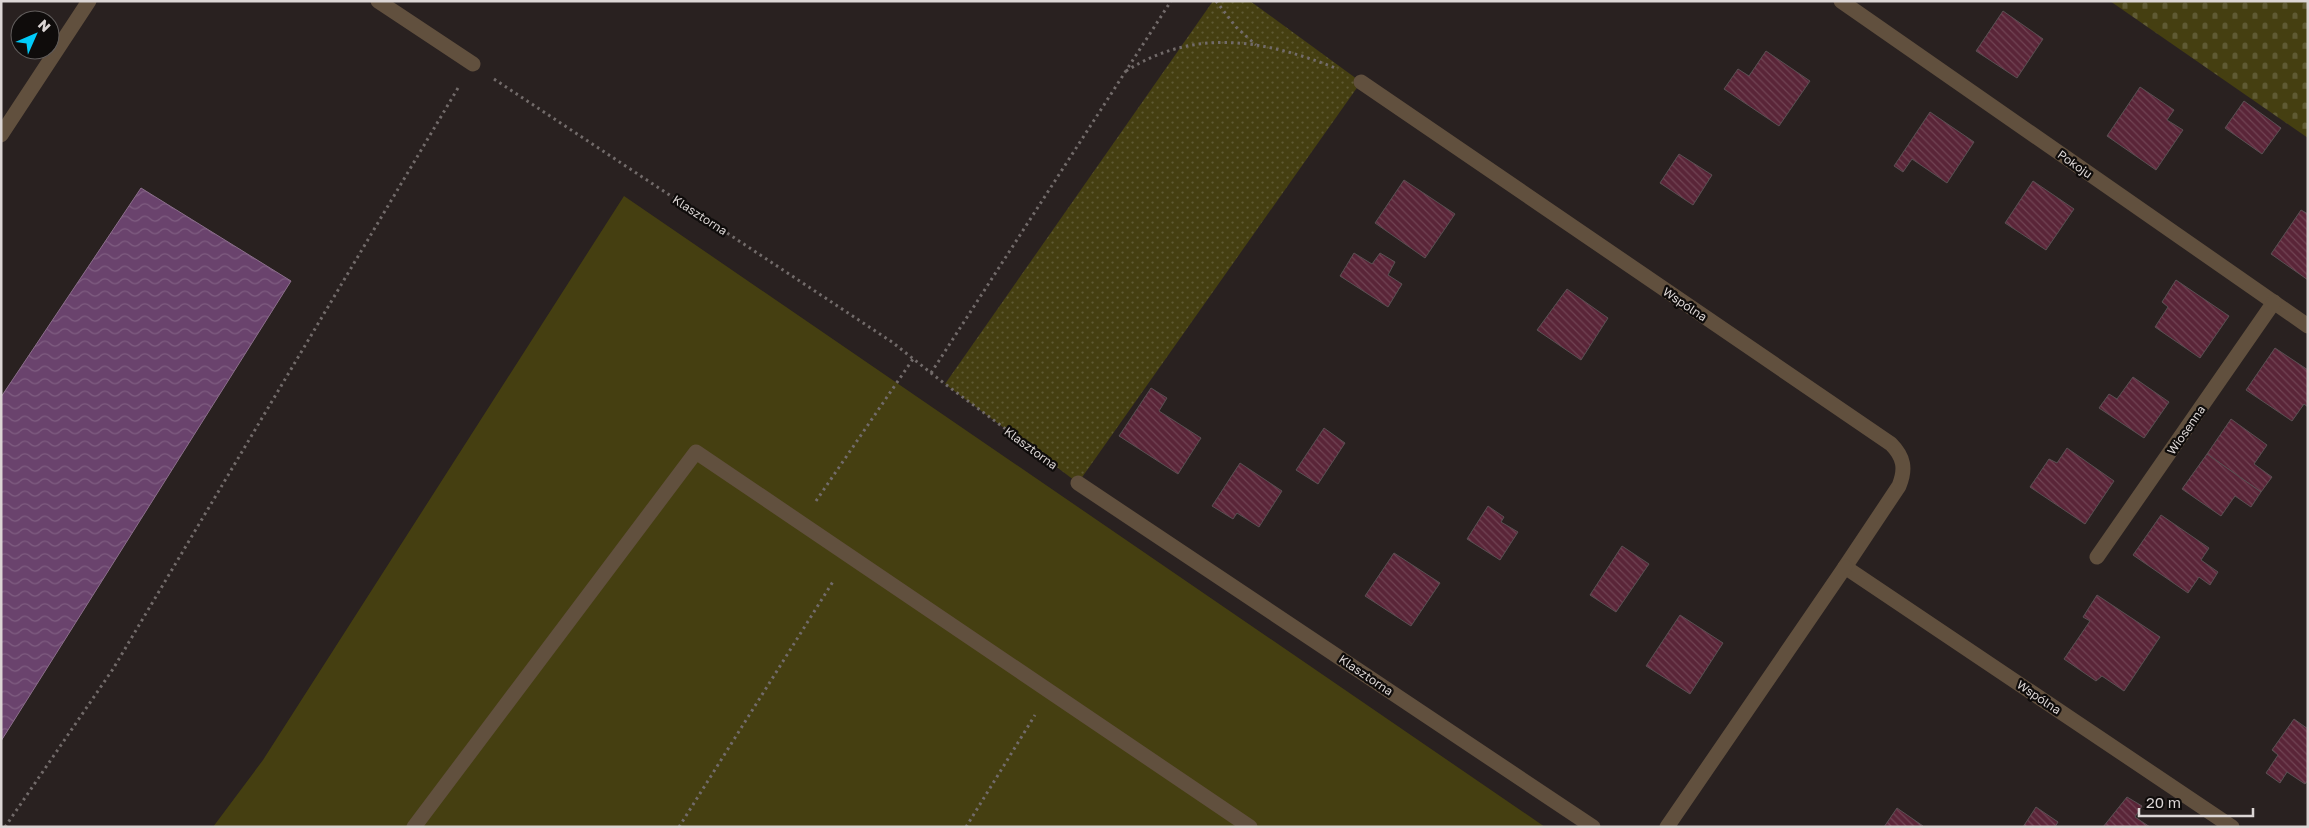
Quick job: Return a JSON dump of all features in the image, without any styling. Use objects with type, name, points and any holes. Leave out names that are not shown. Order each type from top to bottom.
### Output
[{"type":"street","points":[[1,135],[89,1]]},
{"type":"street","points":[[378,1],[473,64]]},
{"type":"street","name":"Pokoju","points":[[1841,1],[2308,326]]},
{"type":"street","name":"Wspólna","points":[[1361,82],[1899,452],[1903,464],[1903,476],[1899,486],[1667,827]]},
{"type":"street","name":"Wiosenna","points":[[2097,557],[2274,302]]},
{"type":"street","points":[[414,827],[696,452],[1250,827]]},
{"type":"street","name":"Klasztorna","points":[[1078,483],[1593,827]]},
{"type":"street","name":"Wspólna","points":[[1845,567],[2232,827]]},
{"type":"path","points":[[931,373],[1171,1]]},
{"type":"path","points":[[1216,1],[1236,27],[1256,45]]},
{"type":"path","points":[[1124,73],[1146,59],[1167,50],[1216,43],[1242,42],[1292,52],[1348,73],[1361,82]]},
{"type":"path","name":"Klasztorna","points":[[473,64],[892,342],[1078,483]]},
{"type":"path","points":[[5,827],[113,669],[473,64]]},
{"type":"path","points":[[801,523],[913,359]]},
{"type":"path","points":[[679,827],[849,556]]},
{"type":"path","points":[[966,827],[1050,691]]},
{"type":"green space","points":[[1213,1],[1250,1],[1361,82],[1078,483],[945,384]]},
{"type":"green space","points":[[2110,1],[2308,1],[2308,138]]},
{"type":"green space","points":[[624,196],[1545,827],[213,827],[263,760]]},
{"type":"water","points":[[141,188],[291,281],[1,741],[1,397]]},
{"type":"building","points":[[2003,11],[2043,39],[2017,78],[1976,51]]},
{"type":"building","points":[[1766,51],[1810,81],[1779,126],[1724,89],[1738,69],[1749,76]]},
{"type":"building","points":[[2140,87],[2174,110],[2167,120],[2183,130],[2156,170],[2107,136]]},
{"type":"building","points":[[2244,101],[2281,128],[2262,154],[2225,128]]},
{"type":"building","points":[[1930,112],[1974,142],[1947,183],[1912,159],[1903,172],[1894,166]]},
{"type":"building","points":[[1679,154],[1712,175],[1693,205],[1660,183]]},
{"type":"building","points":[[1404,180],[1455,214],[1425,258],[1375,223]]},
{"type":"building","points":[[2033,181],[2074,209],[2046,250],[2005,223]]},
{"type":"building","points":[[2301,210],[2308,214],[2308,280],[2271,254]]},
{"type":"building","points":[[1354,253],[1372,264],[1380,253],[1395,262],[1388,275],[1402,284],[1388,307],[1340,276]]},
{"type":"building","points":[[2176,280],[2229,316],[2200,358],[2155,327],[2168,307],[2162,302]]},
{"type":"building","points":[[1567,289],[1608,318],[1581,360],[1537,330]]},
{"type":"building","points":[[2275,348],[2308,370],[2308,407],[2304,404],[2292,421],[2246,390]]},
{"type":"building","points":[[2133,377],[2169,402],[2144,438],[2099,408],[2109,394],[2117,399]]},
{"type":"building","points":[[1151,388],[1167,398],[1159,411],[1201,438],[1178,474],[1119,436]]},
{"type":"building","points":[[2231,419],[2267,445],[2254,464],[2272,477],[2261,492],[2207,454]]},
{"type":"building","points":[[1324,428],[1345,443],[1318,484],[1296,470]]},
{"type":"building","points":[[2067,448],[2114,481],[2085,524],[2030,487],[2049,459],[2057,463]]},
{"type":"building","points":[[2207,454],[2261,492],[2251,507],[2235,496],[2221,516],[2182,489]]},
{"type":"building","points":[[1240,463],[1282,491],[1259,527],[1237,513],[1233,519],[1212,506]]},
{"type":"building","points":[[1488,506],[1504,517],[1501,522],[1518,532],[1500,560],[1467,539]]},
{"type":"building","points":[[2161,515],[2209,548],[2201,560],[2218,572],[2210,585],[2199,577],[2188,593],[2133,555]]},
{"type":"building","points":[[1622,546],[1649,564],[1616,612],[1590,595]]},
{"type":"building","points":[[1394,553],[1440,583],[1411,626],[1365,596]]},
{"type":"building","points":[[2097,595],[2160,637],[2124,691],[2102,676],[2096,681],[2064,659],[2090,621],[2083,617]]},
{"type":"building","points":[[1680,615],[1723,643],[1690,694],[1646,666]]},
{"type":"building","points":[[2294,719],[2308,729],[2308,780],[2305,784],[2287,772],[2280,783],[2266,773],[2278,755],[2272,750]]},
{"type":"building","points":[[2127,797],[2142,806],[2135,817],[2150,827],[2103,827]]},
{"type":"building","points":[[2036,807],[2058,822],[2055,827],[2023,827]]},
{"type":"building","points":[[1897,808],[1923,826],[1923,827],[1884,827]]}]
